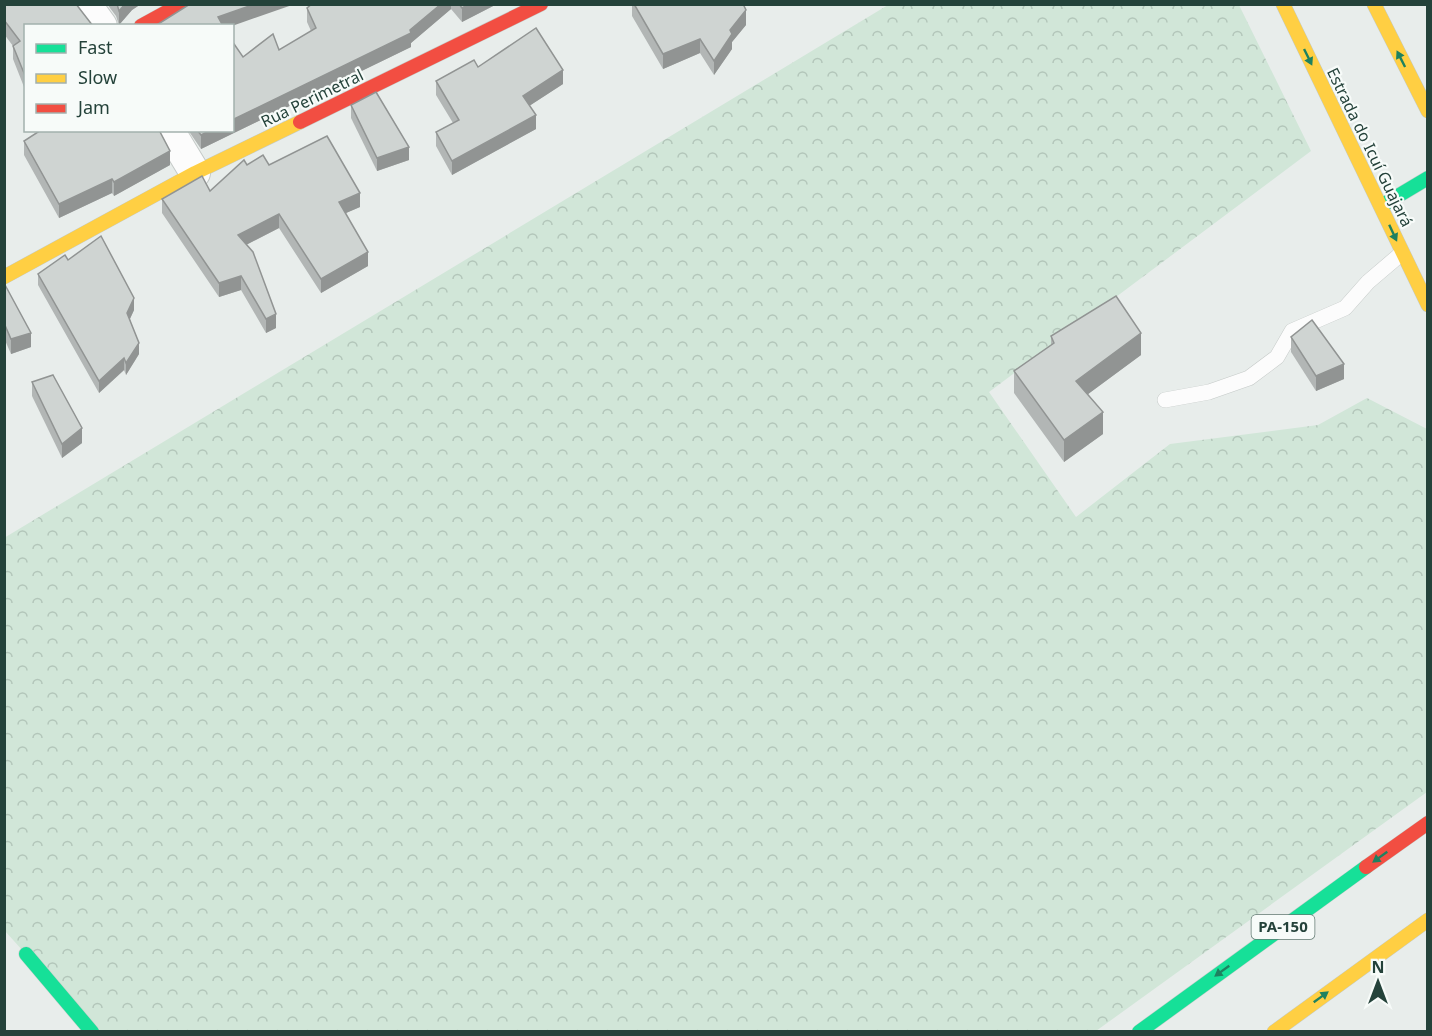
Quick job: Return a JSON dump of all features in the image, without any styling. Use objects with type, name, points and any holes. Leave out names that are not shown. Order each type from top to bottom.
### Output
[{"type":"main road","points":[[145,24],[181,4]]},
{"type":"main road","name":"Rua Perimetral","points":[[4,277],[195,173],[541,4]]},
{"type":"main road","name":"Estrada do Icuí Guajará","points":[[1282,4],[1428,305]]},
{"type":"main road","points":[[1374,4],[1428,111]]},
{"type":"main road","points":[[1381,206],[1428,178]]},
{"type":"main road","name":"PA-150","points":[[1139,1032],[1428,823]]},
{"type":"main road","points":[[1274,1032],[1428,920]]},
{"type":"main road","points":[[26,954],[92,1032]]},
{"type":"main road","points":[[1164,1032],[1163,1021],[1178,1004]]},
{"type":"street","points":[[86,4],[101,24]]},
{"type":"street","points":[[170,132],[195,173]]},
{"type":"lane","points":[[1166,400],[1209,392],[1249,378],[1277,357],[1292,331],[1345,308],[1368,282],[1402,253]]},
{"type":"green space","points":[[888,5],[1239,5],[1311,151],[989,392],[1076,517],[1170,444],[1318,425],[1367,398],[1427,429],[1427,792],[1096,1031],[95,1031],[5,931],[4,538]]},
{"type":"building","points":[[4,4],[76,4],[91,24],[24,24],[24,73],[13,46],[20,41],[4,20]]},
{"type":"building","points":[[117,4],[125,4],[119,11]]},
{"type":"building","points":[[190,4],[255,4],[218,17],[222,24],[158,24]]},
{"type":"building","points":[[312,4],[441,4],[410,30],[411,33],[234,119],[234,44],[243,57],[273,34],[279,50],[316,28],[307,8]]},
{"type":"building","points":[[634,4],[743,4],[746,10],[730,30],[732,34],[714,61],[700,39],[663,54]]},
{"type":"building","points":[[536,28],[563,70],[523,96],[536,115],[452,161],[436,132],[459,120],[436,81],[474,60],[478,67]]},
{"type":"building","points":[[376,92],[409,147],[377,158],[351,105]]},
{"type":"building","points":[[38,132],[160,132],[170,151],[114,182],[112,179],[59,204],[24,141]]},
{"type":"building","points":[[327,136],[360,193],[339,202],[368,252],[321,279],[279,214],[238,235],[253,252],[276,314],[266,319],[241,276],[219,283],[162,199],[202,176],[210,191],[244,160],[247,165],[263,155],[269,165]]},
{"type":"building","points":[[101,236],[134,298],[127,313],[139,343],[126,363],[124,358],[99,381],[38,274],[65,255],[68,260]]},
{"type":"building","points":[[4,283],[31,333],[11,339],[4,323]]},
{"type":"building","points":[[1116,296],[1141,333],[1076,381],[1103,412],[1064,440],[1014,371],[1054,343],[1051,336]]},
{"type":"building","points":[[1312,320],[1344,364],[1316,376],[1291,337]]},
{"type":"building","points":[[53,375],[82,428],[62,444],[32,382]]},
{"type":"traffic: fast","points":[[1381,206],[1428,178]]},
{"type":"traffic: fast","points":[[1139,1032],[1366,867]]},
{"type":"traffic: fast","points":[[26,954],[92,1032]]},
{"type":"traffic: slow","points":[[1283,4],[1428,305]]},
{"type":"traffic: slow","points":[[1374,4],[1428,111]]},
{"type":"traffic: slow","points":[[4,277],[195,173],[300,122]]},
{"type":"traffic: slow","points":[[1274,1032],[1428,920]]},
{"type":"traffic: jam","points":[[145,24],[181,4]]},
{"type":"traffic: jam","points":[[300,122],[541,4]]},
{"type":"traffic: jam","points":[[1366,867],[1428,823]]}]
